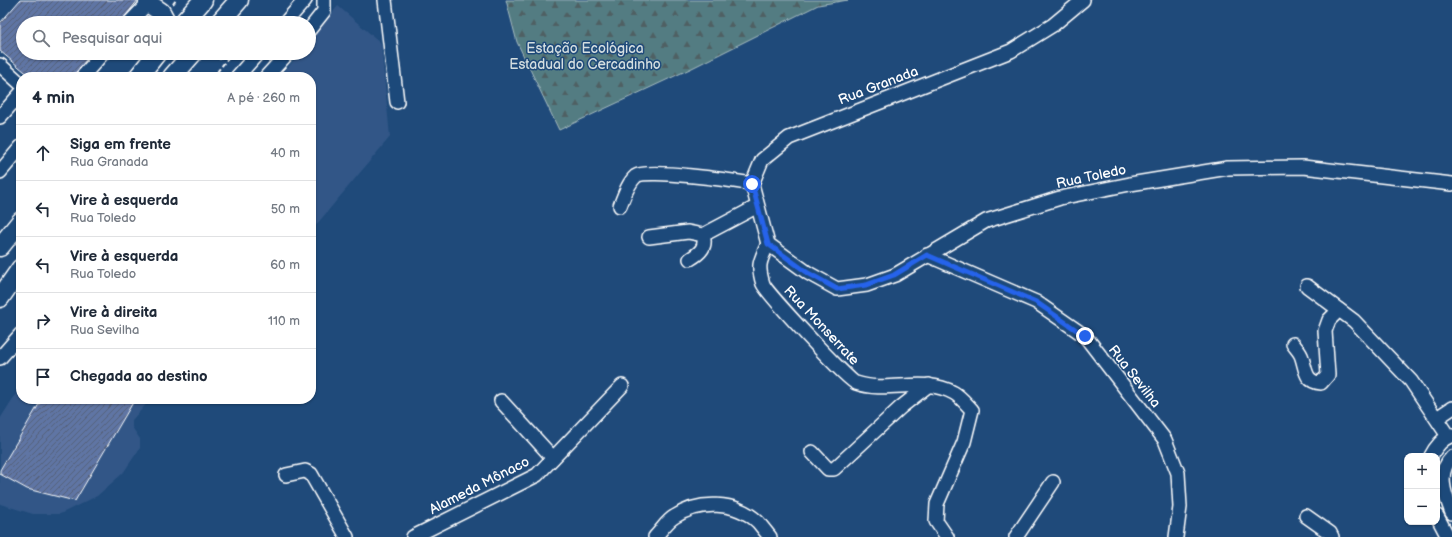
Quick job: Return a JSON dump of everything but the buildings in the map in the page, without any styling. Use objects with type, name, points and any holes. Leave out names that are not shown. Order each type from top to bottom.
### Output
[{"type":"highway","points":[[189,16],[203,0]]},
{"type":"highway","points":[[225,16],[239,0]]},
{"type":"highway","points":[[147,1],[161,12],[163,16]]},
{"type":"highway","points":[[142,72],[151,60]]},
{"type":"highway","points":[[176,72],[187,60]]},
{"type":"highway","points":[[0,247],[16,227]]},
{"type":"highway","points":[[0,298],[16,275]]},
{"type":"street","points":[[291,16],[305,0]]},
{"type":"street","points":[[316,21],[324,11],[324,0]]},
{"type":"street","points":[[386,0],[397,102]]},
{"type":"street","name":"Rua Granada","points":[[752,184],[762,160],[789,138],[1011,51],[1053,25],[1083,0]]},
{"type":"street","points":[[135,16],[147,1]]},
{"type":"street","points":[[86,72],[97,60]]},
{"type":"street","points":[[241,72],[252,60]]},
{"type":"street","points":[[271,72],[282,60]]},
{"type":"street","points":[[0,65],[16,79]]},
{"type":"street","points":[[0,117],[16,99]]},
{"type":"street","points":[[1,169],[16,152]]},
{"type":"street","name":"Rua Toledo","points":[[768,244],[808,273],[837,289],[866,285],[894,275],[986,221],[1060,198],[1130,184],[1228,168],[1304,167],[1452,184]]},
{"type":"street","points":[[620,206],[631,182],[637,175],[645,173],[694,176],[752,184],[756,207],[768,244]]},
{"type":"street","points":[[649,237],[688,232],[703,235],[756,207]]},
{"type":"street","points":[[690,259],[698,254],[703,247],[705,242],[703,235]]},
{"type":"street","name":"Rua Monserrate","points":[[768,244],[759,263],[764,285],[833,363],[855,383],[882,387],[929,385],[955,394],[972,410],[964,442],[937,504],[936,521],[947,537]]},
{"type":"street","name":"Rua Sevilha","points":[[927,255],[1036,302],[1085,336],[1165,440],[1178,473],[1180,507],[1176,537]]},
{"type":"street","points":[[1307,286],[1354,321],[1411,381],[1450,436],[1436,448],[1433,453]]},
{"type":"street","points":[[1293,344],[1303,358],[1306,376],[1314,383],[1321,383],[1328,375],[1325,331],[1329,320],[1339,310]]},
{"type":"street","points":[[0,358],[16,340]]},
{"type":"street","points":[[812,452],[828,469],[834,469],[902,407],[929,385]]},
{"type":"street","name":"Alameda Mônaco","points":[[414,537],[537,475],[622,386]]},
{"type":"street","points":[[501,401],[553,458]]},
{"type":"street","points":[[1437,418],[1452,408]]},
{"type":"street","points":[[1452,457],[1444,469],[1443,483],[1452,513]]},
{"type":"street","points":[[286,475],[305,470],[311,474],[346,537]]},
{"type":"street","points":[[1016,537],[1053,482]]},
{"type":"street","points":[[655,537],[674,517],[696,507],[715,505],[739,509],[758,522],[770,537]]},
{"type":"street","points":[[1306,516],[1331,535]]},
{"type":"street","points":[[1440,520],[1449,534]]},
{"type":"path","points":[[217,72],[226,60]]},
{"type":"shaded area","points":[[338,6],[381,43],[390,137],[316,225],[316,72],[284,72],[294,60],[316,60],[316,33]]},
{"type":"shaded area","points":[[16,394],[16,404],[146,404],[132,420],[132,427],[140,439],[140,448],[123,473],[97,496],[60,514],[33,514],[0,504],[0,419]]},
{"type":"green space","name":"Estação Ecológica Estadual do Cercadinho","points":[[506,0],[848,0],[818,5],[692,68],[559,130],[517,42]]},
{"type":"route","points":[[752,184],[756,207],[768,244],[808,273],[837,289],[866,285],[894,275],[927,255],[1036,302],[1085,336]]}]
